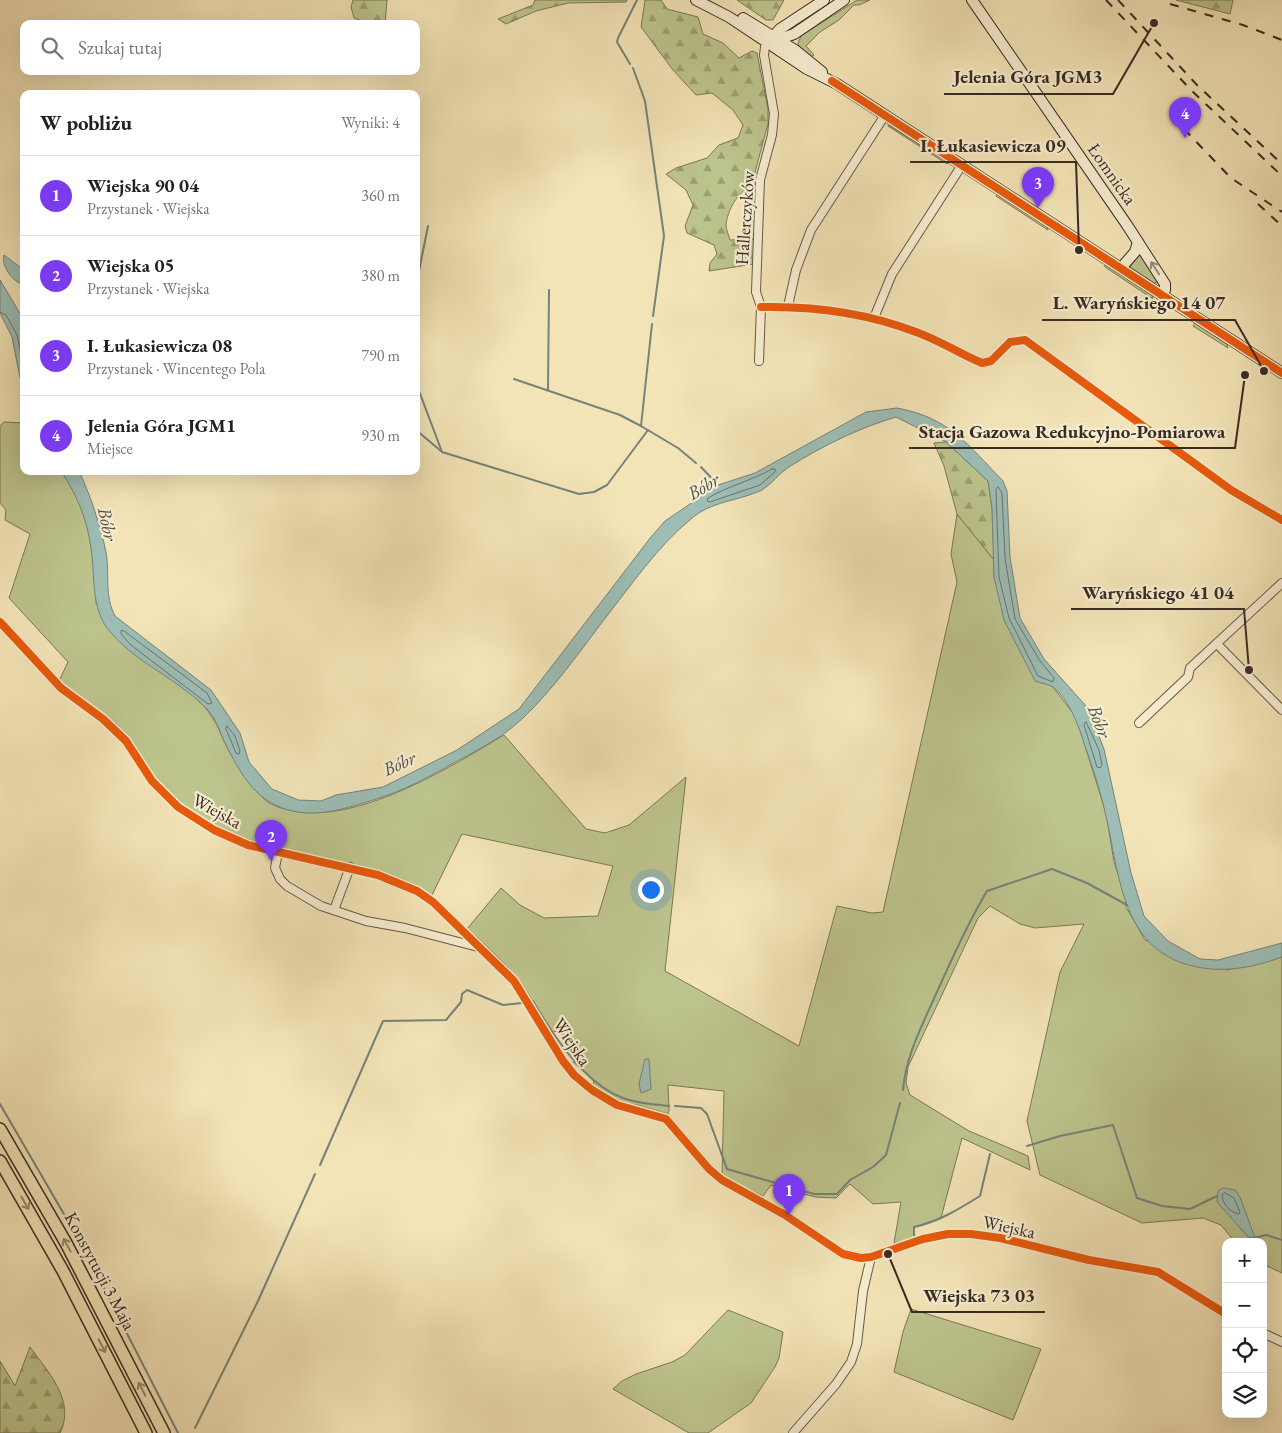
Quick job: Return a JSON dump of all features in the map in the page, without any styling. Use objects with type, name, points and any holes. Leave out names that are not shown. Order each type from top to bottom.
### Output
[{"type":"main road","name":"Konstytucji 3 Maja","points":[[0,1129],[78,1265],[164,1433]]},
{"type":"main road","points":[[0,1161],[63,1271],[146,1433]]},
{"type":"street","points":[[696,0],[771,41],[795,50],[832,81]]},
{"type":"street","points":[[710,0],[807,68],[832,81],[885,115],[1282,373]]},
{"type":"street","points":[[771,41],[824,0]]},
{"type":"street","points":[[771,41],[794,34],[844,0]]},
{"type":"street","name":"Łomnicka","points":[[972,0],[1138,242],[1164,284],[1165,290],[1162,295]]},
{"type":"street","points":[[794,34],[792,44],[795,50]]},
{"type":"street","name":"Hallerczyków","points":[[758,361],[761,307],[756,292],[760,180],[772,135],[774,114],[764,55],[771,41]]},
{"type":"street","points":[[788,306],[796,270],[811,230],[885,115]]},
{"type":"street","points":[[874,318],[892,274],[962,165]]},
{"type":"street","points":[[1121,268],[1135,252],[1138,242]]},
{"type":"street","points":[[761,307],[788,306],[874,318],[916,332],[977,361],[987,363],[1010,342],[1020,340],[1030,343],[1231,490],[1282,520]]},
{"type":"street","points":[[1140,723],[1188,677],[1190,668],[1282,583]]},
{"type":"street","name":"Wiejska","points":[[0,622],[60,688],[114,729],[126,741],[152,782],[178,807],[230,837],[248,845],[350,867],[378,875],[417,891],[433,902],[514,981],[563,1061],[574,1075],[592,1090],[616,1105],[666,1119],[708,1168],[722,1180],[785,1215],[843,1254],[861,1258],[871,1257],[923,1239],[948,1234],[972,1234],[1000,1238],[1089,1260],[1158,1272],[1222,1312]]},
{"type":"street","points":[[1217,644],[1282,710]]},
{"type":"street","name":"Wiejska","points":[[278,852],[276,868],[280,880],[321,906],[366,921],[405,928],[478,947]]},
{"type":"street","points":[[334,910],[350,867]]},
{"type":"street","points":[[794,1433],[836,1384],[851,1362],[857,1344],[863,1291],[871,1257]]},
{"type":"street","points":[[1267,1335],[1282,1342]]},
{"type":"green space","points":[[353,0],[387,0],[385,20],[359,20],[354,18],[351,7]]},
{"type":"green space","points":[[535,0],[627,0],[626,2],[568,3],[536,11],[506,24],[498,19],[533,5]]},
{"type":"green space","points":[[645,0],[661,0],[667,9],[698,17],[703,34],[723,43],[739,58],[752,51],[757,53],[768,109],[768,124],[751,187],[746,189],[734,202],[728,214],[726,225],[730,240],[755,239],[754,264],[709,271],[710,263],[717,254],[714,245],[687,233],[685,226],[693,205],[686,190],[666,174],[676,168],[707,158],[719,145],[738,138],[743,125],[733,110],[712,93],[696,95],[673,70],[641,27]]},
{"type":"green space","points":[[737,0],[784,0],[773,20],[766,20]]},
{"type":"green space","points":[[857,0],[870,0],[854,5],[839,20],[820,32],[806,46],[814,55],[811,57],[799,48],[798,43],[801,36]]},
{"type":"green space","points":[[1176,0],[1233,0],[1230,14]]},
{"type":"green space","points":[[888,126],[948,162],[947,164]]},
{"type":"green space","points":[[997,194],[1047,226],[1048,230],[996,196]]},
{"type":"green space","points":[[1139,254],[1141,254],[1157,282],[1154,283],[1130,267]]},
{"type":"green space","points":[[1105,264],[1152,295],[1153,299],[1105,267]]},
{"type":"green space","points":[[1195,323],[1227,344],[1228,348],[1193,326]]},
{"type":"green space","points":[[4,422],[20,423],[20,475],[64,475],[75,490],[85,517],[91,546],[96,604],[205,707],[247,779],[265,799],[278,807],[315,813],[343,810],[372,802],[401,791],[429,777],[504,735],[586,829],[605,833],[629,825],[686,777],[665,971],[799,1046],[837,906],[872,913],[883,912],[957,582],[951,554],[957,514],[994,560],[994,577],[1053,687],[1076,717],[1106,813],[1114,862],[1126,898],[1126,907],[1145,940],[1227,970],[1282,957],[1282,1273],[1267,1266],[1267,1238],[1232,1238],[1221,1225],[1203,1218],[1142,1223],[1040,1175],[1027,1121],[1060,972],[1084,924],[1035,928],[1020,924],[990,906],[978,918],[908,1067],[906,1083],[910,1095],[969,1131],[1028,1156],[1030,1170],[962,1138],[941,1218],[914,1227],[915,1238],[894,1243],[901,1202],[873,1204],[850,1184],[836,1198],[815,1197],[771,1185],[763,1196],[731,1181],[722,1175],[724,1091],[668,1085],[668,1114],[624,1103],[593,1087],[594,1080],[573,1062],[579,1054],[576,1042],[557,1031],[549,1033],[518,981],[467,929],[501,888],[520,905],[544,918],[598,916],[613,866],[462,834],[432,895],[385,873],[249,840],[215,827],[165,792],[117,725],[59,681],[68,662],[9,598],[30,534],[5,520],[6,510],[0,503],[0,426]]},
{"type":"green space","points":[[946,442],[988,481],[992,508],[994,560],[957,514],[944,466],[934,443]]},
{"type":"green space","points":[[911,1309],[1041,1349],[1013,1420],[894,1372],[903,1332]]},
{"type":"green space","points":[[728,1310],[783,1332],[779,1358],[751,1403],[708,1433],[689,1433],[613,1389],[622,1381],[636,1374],[672,1362],[685,1355]]},
{"type":"green space","points":[[30,1347],[52,1377],[62,1398],[65,1410],[60,1433],[0,1433],[0,1361],[15,1386]]},
{"type":"water","points":[[4,255],[20,267],[20,283],[6,269]]},
{"type":"water","points":[[0,280],[20,313],[20,378],[12,337],[0,313]]},
{"type":"water","points":[[897,408],[931,418],[968,444],[1003,481],[1007,491],[1010,557],[1020,618],[1044,659],[1086,706],[1094,724],[1104,749],[1131,873],[1144,916],[1168,941],[1200,959],[1218,960],[1282,943],[1282,957],[1248,967],[1201,968],[1166,956],[1149,942],[1136,924],[1126,903],[1101,795],[1076,721],[1068,705],[1053,687],[1035,681],[1004,620],[994,577],[992,508],[988,481],[946,442],[896,417],[841,438],[785,469],[762,490],[707,508],[691,519],[667,541],[646,566],[545,695],[523,718],[500,736],[417,783],[349,807],[312,813],[287,810],[275,805],[259,794],[241,772],[209,711],[180,686],[141,660],[117,640],[107,628],[98,610],[94,590],[91,548],[87,527],[72,489],[63,475],[81,475],[91,501],[106,552],[108,592],[115,616],[211,690],[240,733],[249,762],[272,789],[298,800],[321,801],[336,795],[383,787],[457,750],[519,709],[665,521],[718,485],[755,473],[866,412]]},
{"type":"water","points":[[645,1059],[649,1059],[651,1089],[641,1093],[639,1084]]},
{"type":"water","points":[[1223,1188],[1235,1190],[1240,1197],[1255,1238],[1248,1237],[1217,1202],[1218,1191]]},
{"type":"waterway","points":[[630,64],[617,42],[637,0]]},
{"type":"waterway","points":[[633,68],[645,101],[664,236],[653,316]]},
{"type":"waterway","points":[[420,266],[428,226]]},
{"type":"waterway","points":[[548,390],[549,290]]},
{"type":"waterway","points":[[652,324],[641,426],[678,448],[696,463]]},
{"type":"waterway","points":[[514,379],[620,415],[641,426]]},
{"type":"waterway","points":[[420,394],[442,452],[579,494],[594,492],[607,485],[648,430]]},
{"type":"waterway","points":[[420,433],[441,451]]},
{"type":"waterway","name":"Bóbr","points":[[701,467],[718,485]]},
{"type":"waterway","points":[[903,1090],[907,1065],[920,1029],[960,942],[987,891],[1052,869],[1087,883],[1127,905]]},
{"type":"waterway","points":[[469,931],[511,972],[532,1001]]},
{"type":"waterway","points":[[320,1165],[383,1021],[446,1020],[461,1002],[462,994],[467,990],[503,1005],[522,1003]]},
{"type":"waterway","points":[[530,1002],[533,1001],[571,1057],[596,1082],[609,1091],[629,1100],[669,1106]]},
{"type":"waterway","points":[[675,1106],[701,1108],[707,1114],[727,1169],[814,1194],[837,1194],[850,1180],[873,1167],[886,1155],[900,1103]]},
{"type":"waterway","points":[[0,1104],[79,1240],[178,1433]]},
{"type":"waterway","points":[[1027,1146],[1060,1136],[1113,1125],[1137,1198],[1162,1206],[1190,1209],[1217,1196]]},
{"type":"waterway","points":[[914,1235],[914,1227],[940,1218],[980,1196],[990,1154]]},
{"type":"waterway","points":[[195,1428],[258,1301],[315,1174]]},
{"type":"waterway","points":[[1254,1238],[1266,1235],[1282,1240]]},
{"type":"railway","points":[[1106,0],[1192,91],[1282,176]]},
{"type":"railway","points":[[1118,0],[1197,85],[1282,164]]},
{"type":"railway","points":[[1170,4],[1243,25],[1282,40]]},
{"type":"railway","points":[[1184,129],[1231,178],[1282,212]]},
{"type":"railway","points":[[1258,204],[1282,226]]},
{"type":"cycle path","points":[[832,81],[1282,373]]},
{"type":"cycle path","points":[[761,307],[820,309],[859,315],[925,335],[982,363],[991,361],[1010,342],[1025,340],[1231,490],[1282,520]]},
{"type":"cycle path","points":[[0,622],[61,688],[103,719],[126,741],[152,781],[178,807],[214,830],[248,845],[378,875],[417,891],[433,902],[514,981],[563,1061],[574,1075],[592,1090],[617,1105],[666,1119],[709,1169],[722,1180],[785,1215],[843,1254],[861,1258],[871,1257],[923,1239],[948,1234],[971,1234],[1000,1238],[1089,1260],[1158,1272],[1222,1312]]},
{"type":"place","name":"Jelenia Góra JGM3","points":[[1154,23]]},
{"type":"place","name":"Jelenia Góra JGM1","points":[[1185,138]]},
{"type":"place","name":"I. Łukasiewicza 08","points":[[1038,208]]},
{"type":"place","name":"I. Łukasiewicza 09","points":[[1079,250]]},
{"type":"place","name":"L. Waryńskiego 14 07","points":[[1264,371]]},
{"type":"place","name":"Stacja Gazowa Redukcyjno-Pomiarowa","points":[[1245,375]]},
{"type":"place","name":"Waryńskiego 41 04","points":[[1249,670]]},
{"type":"place","name":"Wiejska 05","points":[[271,861]]},
{"type":"place","name":"Wiejska 90 04","points":[[789,1215]]},
{"type":"place","name":"Wiejska 73 03","points":[[888,1254]]}]
